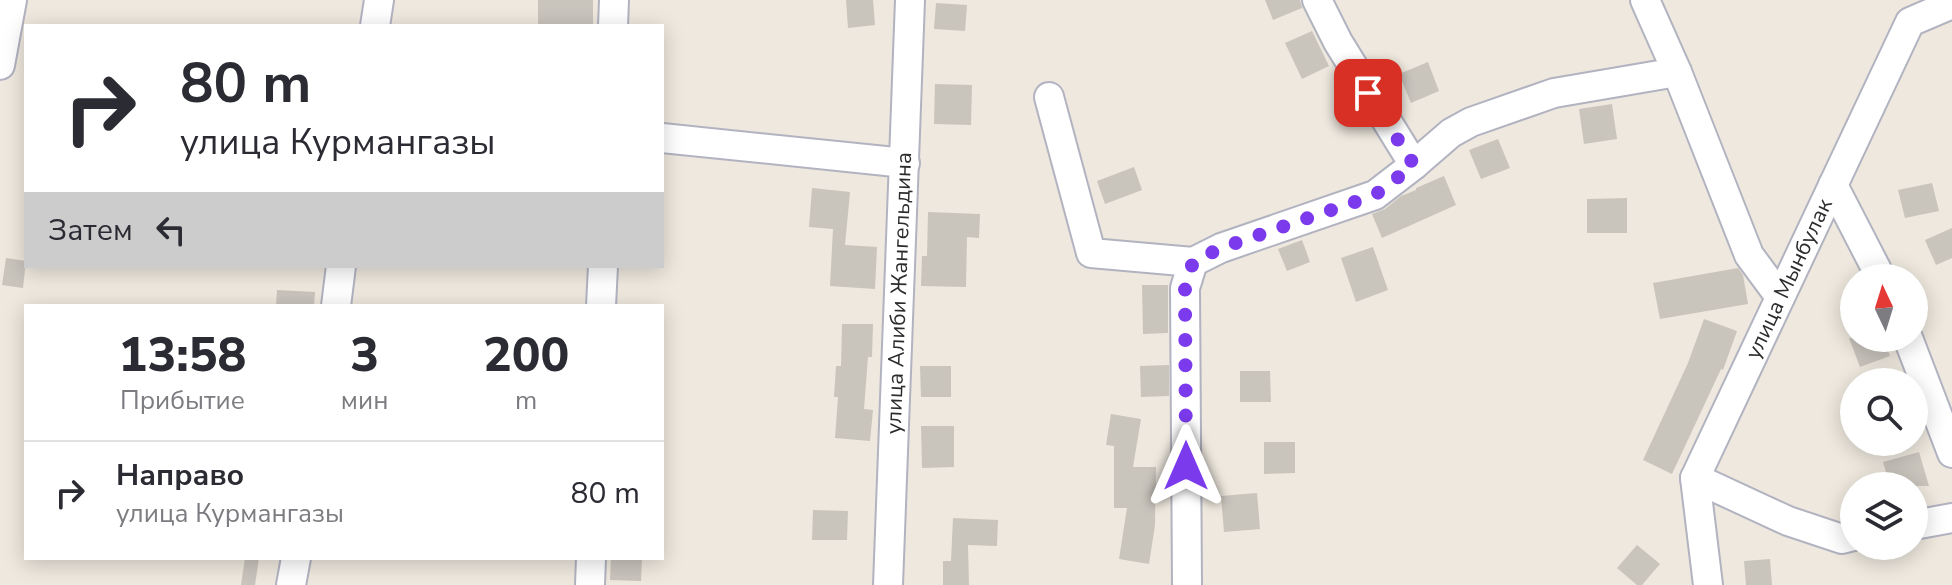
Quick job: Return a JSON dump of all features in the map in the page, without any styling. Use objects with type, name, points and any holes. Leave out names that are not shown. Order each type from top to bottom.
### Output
[{"type":"street","points":[[0,65],[12,0]]},
{"type":"street","points":[[375,24],[379,0]]},
{"type":"street","points":[[613,24],[614,0]]},
{"type":"street","name":"улица Алиби Жангельдина","points":[[888,585],[910,0]]},
{"type":"street","points":[[1317,0],[1338,42],[1414,165]]},
{"type":"street","points":[[1645,0],[1677,72],[1749,255],[1780,297]]},
{"type":"street","name":"улица Мынбулак","points":[[1695,478],[1910,22],[1952,4]]},
{"type":"street","points":[[1049,97],[1091,253],[1193,262],[1221,248],[1375,195],[1451,133],[1471,122],[1554,93],[1677,72]]},
{"type":"street","points":[[664,138],[905,163]]},
{"type":"street","points":[[1833,185],[1874,264]]},
{"type":"street","points":[[1187,585],[1185,288],[1193,262]]},
{"type":"street","points":[[336,304],[341,268]]},
{"type":"street","points":[[601,304],[603,268]]},
{"type":"street","points":[[1913,352],[1952,453]]},
{"type":"street","points":[[1695,478],[1788,521],[1840,538]]},
{"type":"street","points":[[1695,478],[1708,585]]},
{"type":"street","points":[[1928,522],[1952,518]]},
{"type":"street","points":[[291,585],[296,560]]},
{"type":"street","points":[[590,585],[591,560]]},
{"type":"building","points":[[538,0],[593,0],[593,24],[538,24]]},
{"type":"building","points":[[846,0],[873,0],[875,25],[848,28]]},
{"type":"building","points":[[1265,0],[1300,0],[1302,8],[1273,20]]},
{"type":"building","points":[[936,3],[967,5],[965,31],[934,29]]},
{"type":"building","points":[[1312,31],[1329,66],[1302,79],[1285,43]]},
{"type":"building","points":[[1428,62],[1439,91],[1411,103],[1399,74]]},
{"type":"building","points":[[935,84],[972,85],[971,125],[934,124]]},
{"type":"building","points":[[1612,104],[1617,139],[1584,144],[1579,109]]},
{"type":"building","points":[[1498,139],[1510,168],[1481,179],[1469,150]]},
{"type":"building","points":[[1134,167],[1142,190],[1105,204],[1097,181]]},
{"type":"building","points":[[1444,176],[1456,205],[1382,238],[1372,214],[1416,188]]},
{"type":"building","points":[[1932,183],[1939,211],[1905,218],[1898,190]]},
{"type":"building","points":[[812,188],[850,192],[845,245],[877,247],[875,289],[830,286],[833,229],[809,227]]},
{"type":"building","points":[[1627,198],[1627,233],[1587,233],[1587,199]]},
{"type":"building","points":[[928,212],[980,214],[979,238],[967,237],[966,287],[921,286],[922,256],[927,256]]},
{"type":"building","points":[[1952,228],[1952,258],[1936,265],[1925,240]]},
{"type":"building","points":[[1302,240],[1310,262],[1287,271],[1278,249]]},
{"type":"building","points":[[1373,247],[1388,290],[1356,302],[1341,258]]},
{"type":"building","points":[[6,258],[24,261],[23,288],[2,285]]},
{"type":"building","points":[[1738,268],[1743,275],[1748,304],[1660,319],[1653,283]]},
{"type":"building","points":[[1142,285],[1168,285],[1168,333],[1143,334]]},
{"type":"building","points":[[277,290],[315,292],[314,304],[276,304]]},
{"type":"building","points":[[1704,319],[1737,331],[1723,370],[1672,474],[1643,460],[1688,363]]},
{"type":"building","points":[[842,324],[873,324],[872,357],[868,357],[864,409],[873,410],[870,441],[835,438],[838,397],[834,397],[836,366],[841,366]]},
{"type":"building","points":[[1854,352],[1888,352],[1890,356],[1860,367]]},
{"type":"building","points":[[1169,365],[1169,396],[1141,397],[1140,366]]},
{"type":"building","points":[[920,366],[951,366],[951,397],[921,397]]},
{"type":"building","points":[[1240,371],[1270,371],[1271,402],[1240,402]]},
{"type":"building","points":[[1111,414],[1141,419],[1133,467],[1156,467],[1155,525],[1149,564],[1119,559],[1127,508],[1114,508],[1114,446],[1106,445]]},
{"type":"building","points":[[921,426],[954,426],[954,467],[922,468]]},
{"type":"building","points":[[1264,442],[1295,442],[1295,473],[1264,474]]},
{"type":"building","points":[[1905,456],[1920,456],[1925,472],[1886,472],[1883,462]]},
{"type":"building","points":[[1257,493],[1260,529],[1224,532],[1221,496]]},
{"type":"building","points":[[813,510],[848,511],[847,540],[812,540]]},
{"type":"building","points":[[953,518],[998,520],[997,546],[968,545],[969,585],[943,585],[943,561],[951,561]]},
{"type":"building","points":[[1637,545],[1660,564],[1642,585],[1637,585],[1617,568]]},
{"type":"building","points":[[1770,559],[1772,585],[1746,585],[1744,561]]},
{"type":"building","points":[[245,560],[259,560],[255,585],[241,585]]},
{"type":"building","points":[[611,560],[642,560],[641,581],[610,580]]},
{"type":"route","points":[[1186,466],[1185,288],[1193,262],[1221,248],[1375,195],[1414,165],[1368,93]]}]
